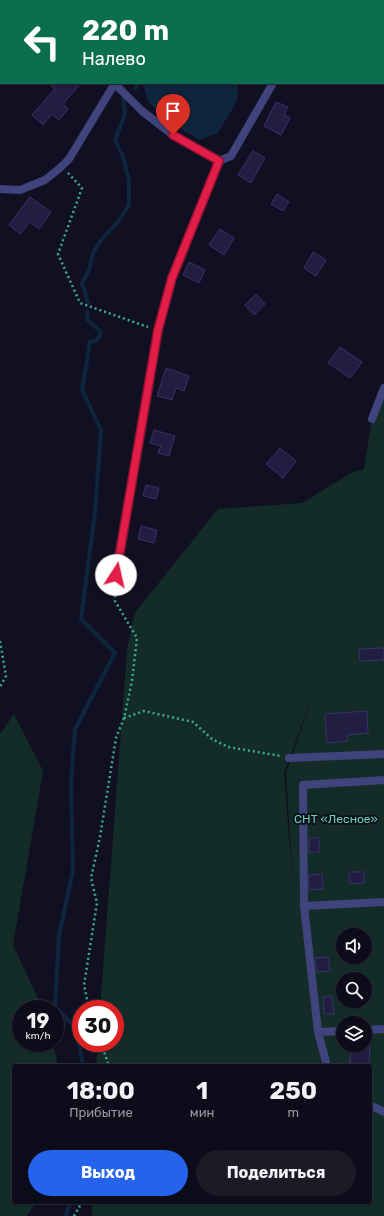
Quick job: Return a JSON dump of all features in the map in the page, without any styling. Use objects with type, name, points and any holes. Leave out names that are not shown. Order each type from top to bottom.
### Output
[{"type":"street","points":[[0,188],[20,190],[45,180],[62,167],[69,159],[114,84]]},
{"type":"street","points":[[116,84],[142,111],[173,135],[219,161]]},
{"type":"street","points":[[116,575],[158,330],[172,278],[219,161],[231,156],[272,84]]},
{"type":"street","points":[[372,419],[384,388]]},
{"type":"street","points":[[289,758],[384,754]]},
{"type":"street","points":[[326,1064],[318,1032],[304,906],[304,785],[384,780]]},
{"type":"street","points":[[304,906],[384,902]]},
{"type":"street","points":[[372,1030],[384,1029]]},
{"type":"street","points":[[318,1032],[336,1031]]},
{"type":"street","points":[[372,1106],[384,1112]]},
{"type":"path","points":[[62,167],[82,188],[58,254],[80,303],[158,330]]},
{"type":"path","points":[[87,1000],[84,985],[97,903],[91,878],[100,837],[116,738],[124,718],[132,681],[137,638],[115,601],[116,575]]},
{"type":"path","points":[[0,641],[6,676],[0,687]]},
{"type":"path","points":[[124,718],[144,711],[193,722],[212,740],[228,747],[289,758]]},
{"type":"path","points":[[103,1052],[107,1064]]},
{"type":"path","points":[[74,1216],[81,1204]]},
{"type":"green space","name":"СНТ «Лесное»","points":[[384,388],[384,1216],[92,1216],[92,1204],[372,1204],[372,1064],[96,1064],[97,1052],[124,1052],[124,1000],[101,1000],[127,651],[134,614],[218,509],[302,503],[351,473],[364,469],[372,419]],"holes":[[[312,697],[286,773],[293,886],[284,773]]]},
{"type":"green space","points":[[14,714],[43,771],[13,945],[39,1000],[12,1000],[12,1052],[55,1052],[58,1064],[12,1064],[12,1204],[35,1204],[27,1216],[0,1216],[0,734]]},
{"type":"water","points":[[143,84],[238,84],[237,101],[218,133],[200,140],[166,121],[147,100]]},
{"type":"building","points":[[49,84],[80,84],[63,104],[68,109],[59,120],[52,114],[43,125],[32,115],[55,89]]},
{"type":"building","points":[[276,102],[288,107],[284,115],[290,118],[281,135],[264,126]]},
{"type":"building","points":[[253,151],[265,158],[251,183],[238,175]]},
{"type":"building","points":[[277,194],[289,202],[283,211],[271,204]]},
{"type":"building","points":[[30,197],[51,212],[39,229],[30,222],[20,234],[9,225]]},
{"type":"building","points":[[220,229],[234,238],[224,255],[209,245]]},
{"type":"building","points":[[313,252],[326,260],[316,276],[304,268]]},
{"type":"building","points":[[189,262],[205,270],[199,283],[183,275]]},
{"type":"building","points":[[256,294],[265,304],[254,315],[245,305]]},
{"type":"building","points":[[340,347],[362,362],[350,378],[328,363]]},
{"type":"building","points":[[166,368],[189,376],[184,391],[176,388],[172,400],[157,396]]},
{"type":"building","points":[[154,430],[175,436],[169,456],[158,453],[161,446],[150,443]]},
{"type":"building","points":[[280,448],[296,461],[283,478],[266,464]]},
{"type":"building","points":[[146,485],[159,488],[156,499],[143,496]]},
{"type":"building","points":[[141,526],[157,530],[154,543],[138,539]]},
{"type":"building","points":[[384,648],[384,660],[360,661],[359,649]]},
{"type":"building","points":[[367,711],[368,733],[347,735],[348,741],[327,743],[325,714]]},
{"type":"building","points":[[318,837],[320,851],[309,853],[309,838]]},
{"type":"building","points":[[349,872],[364,872],[364,883],[350,884]]},
{"type":"building","points":[[322,874],[323,889],[309,890],[309,875]]},
{"type":"building","points":[[328,957],[330,971],[317,972],[315,958]]},
{"type":"building","points":[[332,996],[334,1014],[324,1014],[323,997]]},
{"type":"building","points":[[351,1052],[370,1052],[369,1064],[350,1063]]},
{"type":"waterway","points":[[135,89],[138,84]]},
{"type":"waterway","points":[[88,303],[82,283],[89,270],[93,253],[101,240],[118,222],[129,205],[129,180],[123,157],[115,140],[125,114],[123,98]]},
{"type":"waterway","points":[[83,1064],[76,1029],[55,1006],[59,935],[73,871],[71,782],[75,729],[115,653],[81,619],[95,512],[101,430],[82,390],[90,342],[97,340],[101,332],[87,319],[88,312]]},
{"type":"waterway","points":[[66,1216],[69,1204]]},
{"type":"route","points":[[116,575],[158,330],[172,278],[219,161],[173,135]]}]
